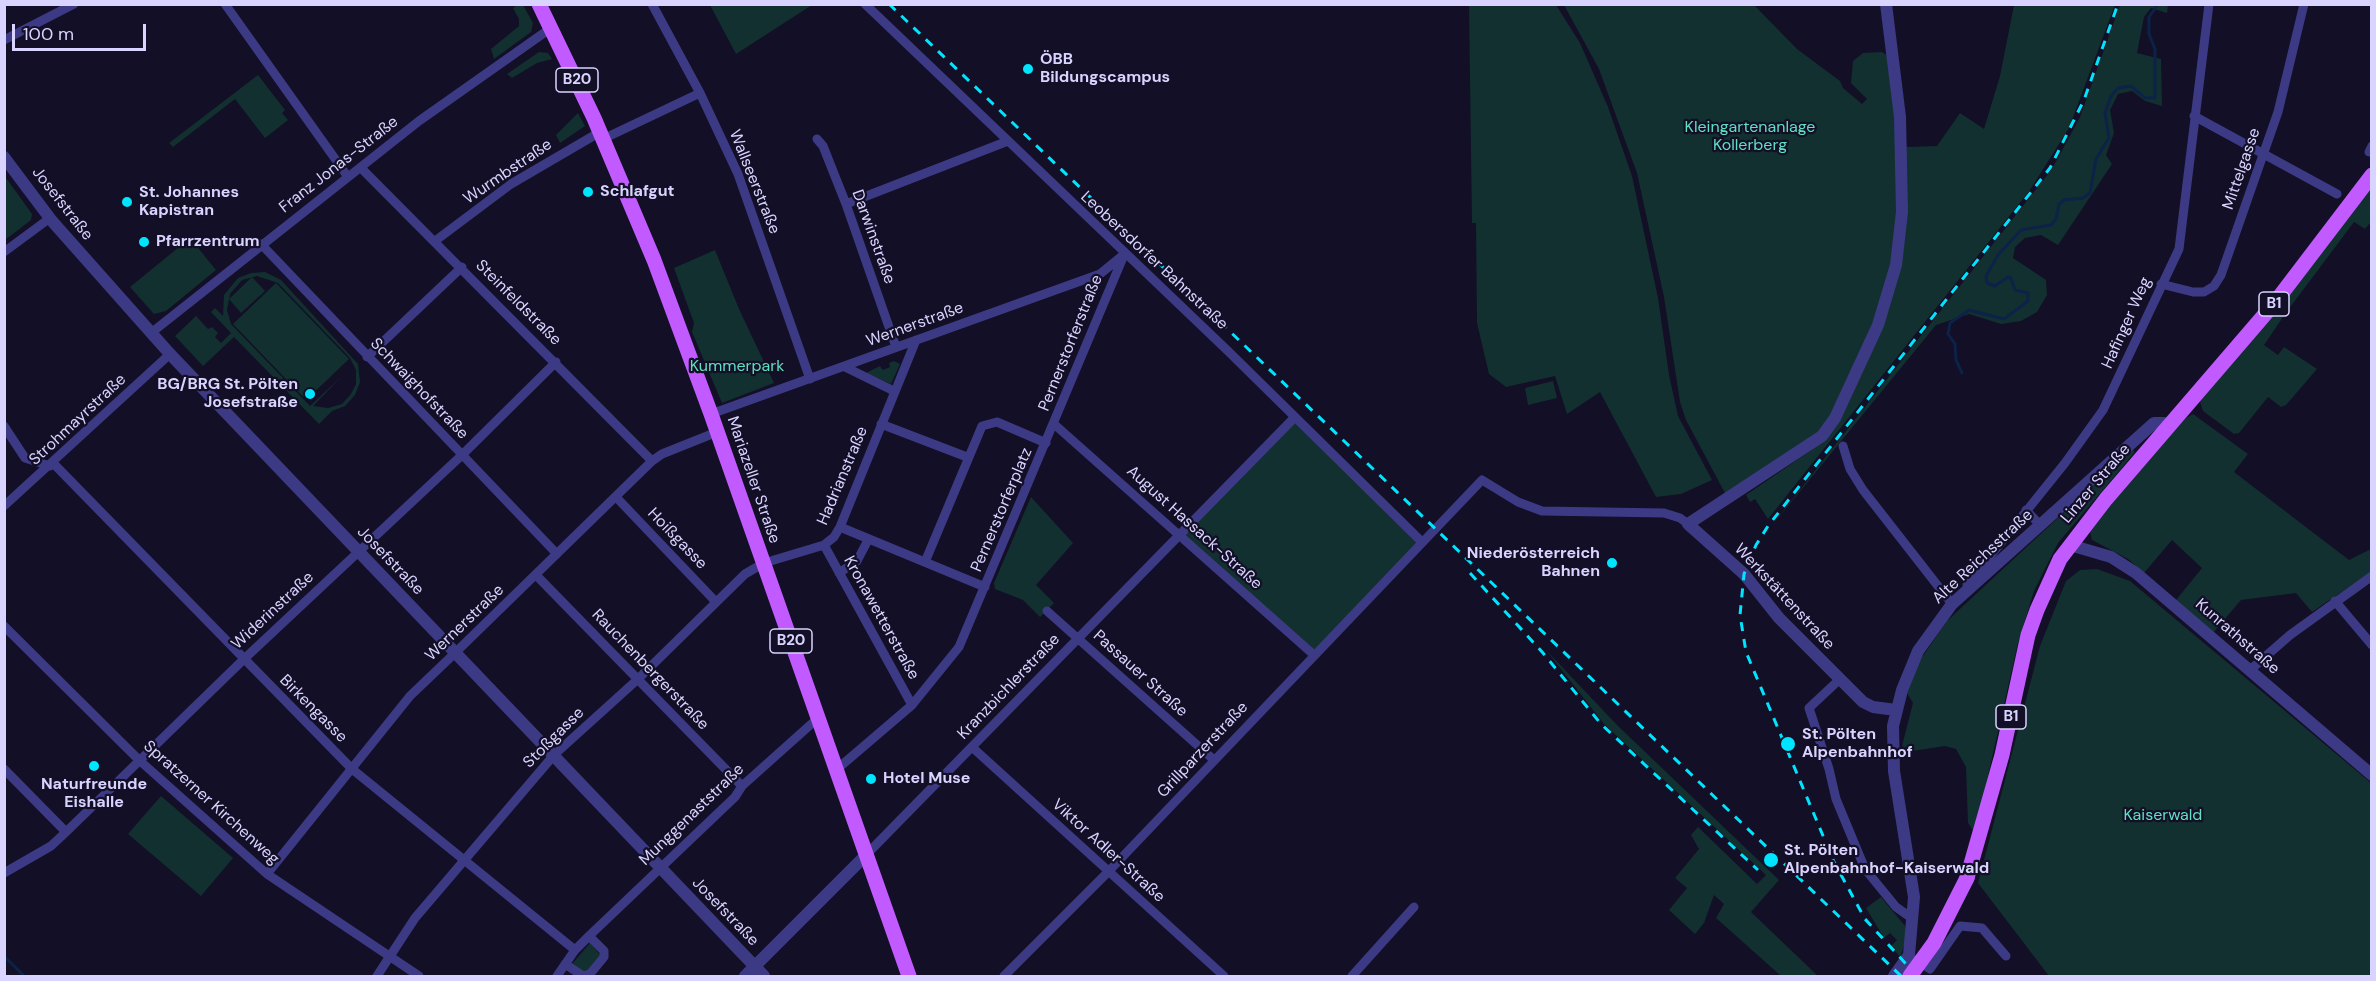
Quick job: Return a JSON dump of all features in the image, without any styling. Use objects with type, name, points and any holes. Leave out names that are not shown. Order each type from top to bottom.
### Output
[{"type":"main road","name":"Mariazeller Straße","points":[[539,4],[602,136],[651,253],[711,414],[909,976]]},
{"type":"main road","name":"Linzer Straße","points":[[1910,976],[1934,942],[1967,878],[2002,755],[2028,635],[2049,581],[2070,545],[2168,426],[2273,305],[2372,175]]},
{"type":"street","points":[[225,4],[348,177]]},
{"type":"street","name":"Wallseerstraße","points":[[652,4],[700,93],[738,174],[810,379]]},
{"type":"street","name":"Leobersdorfer Bahnstraße","points":[[865,4],[1124,255],[1228,352],[1422,542]]},
{"type":"street","points":[[1688,524],[1822,436],[1834,418],[1878,325],[1896,265],[1902,212],[1901,132],[1886,4]]},
{"type":"street","name":"Hafinger Weg","points":[[1952,604],[2065,463],[2103,410],[2179,249],[2209,4]]},
{"type":"street","name":"Mittelgasse","points":[[2161,284],[2193,292],[2204,292],[2214,286],[2221,275],[2278,112],[2304,4]]},
{"type":"street","points":[[4,40],[70,6]]},
{"type":"street","name":"Franz Jonas-Straße","points":[[151,333],[419,121],[551,28]]},
{"type":"street","name":"Wurmbstraße","points":[[435,241],[512,184],[602,136],[700,93]]},
{"type":"street","points":[[2194,116],[2337,194]]},
{"type":"street","name":"Darwinstraße","points":[[817,139],[823,146],[846,204],[896,347]]},
{"type":"street","points":[[846,204],[1008,141]]},
{"type":"street","name":"Josefstraße","points":[[4,157],[50,218],[170,354],[764,976]]},
{"type":"street","name":"Steinfeldstraße","points":[[361,168],[462,267],[652,462]]},
{"type":"street","points":[[4,252],[50,218]]},
{"type":"street","name":"Schwaighofstraße","points":[[261,244],[557,554]]},
{"type":"street","name":"Wernerstraße","points":[[711,414],[1100,274],[1124,255]]},
{"type":"street","name":"Pernerstorferstraße","points":[[1046,443],[1124,255]]},
{"type":"street","points":[[367,357],[462,267]]},
{"type":"street","name":"Hadrianstraße","points":[[764,563],[824,545],[840,527],[916,340]]},
{"type":"street","name":"Strohmayrstraße","points":[[4,506],[52,465],[170,354]]},
{"type":"street","name":"Widerinstraße","points":[[4,873],[51,846],[243,660],[462,455],[556,362]]},
{"type":"street","points":[[845,367],[894,391]]},
{"type":"street","name":"Kranzbichlerstraße","points":[[745,976],[973,748],[1294,418]]},
{"type":"street","name":"Pernerstorferplatz","points":[[925,562],[982,426],[997,422],[1046,443],[985,587]]},
{"type":"street","name":"Alte Reichsstraße","points":[[1894,976],[1909,955],[1913,919],[1912,884],[1894,771],[1892,742],[1896,710],[1908,671],[1918,651],[1952,604],[2154,423],[2164,423],[2168,426]]},
{"type":"street","points":[[881,424],[967,458]]},
{"type":"street","name":"August Hassack-Straße","points":[[1054,424],[1314,655]]},
{"type":"street","name":"Birkengasse","points":[[4,426],[25,458],[52,465],[352,769],[575,950]]},
{"type":"street","name":"Wernerstraße","points":[[267,874],[410,696],[652,462],[662,454],[717,432]]},
{"type":"street","points":[[1843,446],[1850,469],[1863,490],[1952,604]]},
{"type":"street","name":"Werkstättenstraße","points":[[1422,542],[1482,480],[1518,502],[1542,511],[1664,513],[1680,518],[1744,574],[1779,618],[1863,702],[1873,707],[1896,710]]},
{"type":"street","name":"Hoißgasse","points":[[616,497],[716,602]]},
{"type":"street","points":[[2026,510],[2041,526]]},
{"type":"street","points":[[836,770],[912,705],[953,656],[985,587],[840,527]]},
{"type":"street","points":[[839,573],[857,561],[868,540]]},
{"type":"street","name":"Grillparzerstraße","points":[[1004,976],[1108,872],[1422,542]]},
{"type":"street","name":"Kronawetterstraße","points":[[824,545],[912,705]]},
{"type":"street","name":"Kunrathstraße","points":[[2070,545],[2111,557],[2124,564],[2372,775]]},
{"type":"street","name":"Stoßgasse","points":[[377,976],[415,918],[554,754],[638,679],[746,574],[764,563]]},
{"type":"street","name":"Rauchenbergerstraße","points":[[536,575],[742,786]]},
{"type":"street","points":[[2250,670],[2290,635],[2372,576]]},
{"type":"street","points":[[2336,601],[2363,637],[2372,645]]},
{"type":"street","name":"Passauer Straße","points":[[1047,610],[1214,760]]},
{"type":"street","name":"Spratzerner Kirchenweg","points":[[4,626],[139,760],[267,874],[419,976]]},
{"type":"street","points":[[1840,679],[1809,708],[1830,769],[1836,799],[1870,878],[1896,907],[1913,919]]},
{"type":"street","name":"Munggenaststraße","points":[[557,976],[575,950],[589,936],[735,797],[742,786],[818,718]]},
{"type":"street","name":"Viktor Adler-Straße","points":[[973,748],[1224,976]]},
{"type":"street","points":[[4,769],[66,832]]},
{"type":"street","points":[[1352,976],[1414,907]]},
{"type":"street","points":[[1909,955],[1930,969],[1960,926],[1982,928],[2006,956]]},
{"type":"street","points":[[566,964],[583,976],[590,974],[604,957],[604,951],[589,936]]},
{"type":"green space","points":[[523,5],[533,23],[531,32],[494,59],[491,49],[519,26],[519,19],[513,8]]},
{"type":"green space","points":[[710,5],[812,5],[736,54]]},
{"type":"green space","points":[[1469,5],[1556,5],[1580,43],[1608,107],[1632,176],[1658,298],[1669,375],[1678,416],[1712,480],[1681,494],[1656,497],[1600,392],[1567,414],[1555,376],[1506,387],[1489,374],[1477,323],[1476,223],[1472,223]]},
{"type":"green space","name":"Kleingartenanlage Kollerberg","points":[[1564,5],[1754,5],[1797,49],[1840,81],[1843,88],[1862,104],[1867,99],[1851,83],[1853,61],[1863,53],[1882,52],[1888,56],[1898,131],[1898,193],[1895,250],[1880,307],[1830,416],[1819,432],[1726,495],[1686,420],[1680,402],[1664,297],[1637,173],[1599,69]]},
{"type":"green space","points":[[2014,5],[2115,5],[2069,128],[2030,190],[1768,519],[1755,499],[1750,502],[1746,495],[1813,449],[1882,326],[1906,147],[1937,146],[1960,113],[1984,129],[2000,76]]},
{"type":"green space","points":[[2120,5],[2168,5],[2167,13],[2151,8],[2144,17],[2137,53],[2161,59],[2162,106],[2145,101],[2132,91],[2118,94],[2110,110],[2114,133],[2106,155],[2112,164],[2058,245],[2041,235],[2025,238],[2015,247],[2013,258],[2046,280],[2047,295],[2037,312],[2021,321],[2001,324],[1969,314],[1936,325],[1770,528],[2052,169],[2080,117]]},
{"type":"green space","points":[[539,52],[548,53],[552,59],[537,63],[512,78],[507,74]]},
{"type":"green space","points":[[258,75],[285,110],[282,113],[288,120],[265,138],[235,99],[173,147],[169,143]]},
{"type":"green space","points":[[578,113],[585,126],[560,143],[556,135]]},
{"type":"green space","points":[[4,175],[32,214],[31,220],[5,240]]},
{"type":"green space","points":[[2371,181],[2371,222],[2365,229],[2354,222],[2288,310],[2284,301]]},
{"type":"green space","points":[[190,238],[216,270],[166,311],[154,314],[130,287]]},
{"type":"green space","name":"Kummerpark","points":[[715,250],[739,309],[774,383],[722,403],[692,332],[694,323],[674,268]]},
{"type":"green space","points":[[265,272],[281,280],[358,364],[360,382],[355,395],[345,406],[332,411],[319,424],[234,337],[203,366],[175,336],[196,316],[208,329],[212,327],[218,333],[215,337],[221,343],[231,333],[211,312],[215,308],[223,316],[224,295],[238,278],[251,273]],"holes":[[[257,276],[278,283],[350,358],[356,370],[356,384],[342,404],[328,408],[313,406],[342,376],[310,406],[231,324],[227,310],[230,294],[242,280]]]},
{"type":"green space","points":[[252,277],[265,291],[241,313],[229,299]]},
{"type":"green space","points":[[276,283],[349,359],[306,400],[233,324]]},
{"type":"green space","points":[[2273,317],[2283,317],[2264,345],[2278,355],[2284,347],[2317,369],[2286,405],[2281,407],[2268,397],[2239,433],[2234,434],[2203,411],[2200,402]]},
{"type":"green space","points":[[894,361],[900,364],[891,384],[866,373],[880,366],[883,370],[890,367],[889,363]]},
{"type":"green space","points":[[1553,381],[1557,398],[1528,405],[1525,388]]},
{"type":"green space","points":[[2193,414],[2248,454],[2234,472],[2349,560],[2371,549],[2371,572],[2312,612],[2296,593],[2241,600],[2213,633],[2176,600],[2202,568],[2172,540],[2144,573],[2128,559],[2092,540],[2090,532],[2118,493],[2186,418]]},
{"type":"green space","points":[[1294,418],[1422,542],[1314,655],[1180,535]]},
{"type":"green space","points":[[2132,449],[2135,452],[2058,543],[2034,591],[2018,643],[1975,833],[1968,823],[1966,767],[1956,749],[1945,746],[1912,751],[1902,746],[1913,703],[1907,693],[1918,663],[1947,621]]},
{"type":"green space","points":[[1031,497],[1073,543],[1036,585],[1054,603],[1040,617],[1023,600],[995,589],[994,583]]},
{"type":"green space","name":"Kaiserwald","points":[[2097,569],[2130,581],[2371,783],[2371,976],[2049,976],[1978,883],[2040,646],[2066,581],[2080,570]]},
{"type":"green space","points":[[1546,650],[1617,725],[1779,880],[1751,912],[1818,976],[1781,976],[1716,918],[1724,904],[1714,895],[1704,923],[1695,934],[1669,910],[1687,888],[1675,878],[1699,849],[1691,835],[1698,827],[1757,884],[1766,875],[1604,724]]},
{"type":"green space","points":[[161,796],[233,858],[201,896],[128,834]]},
{"type":"green space","points":[[1881,897],[1905,926],[1906,941],[1900,957],[1891,946],[1897,940],[1890,933],[1884,938],[1866,908]]},
{"type":"green space","points":[[590,943],[601,956],[588,972],[583,973],[572,964]]},
{"type":"waterway","points":[[1962,373],[1956,360],[1955,344],[1948,334],[1950,323],[1969,310],[2004,319],[2028,301],[2028,293],[2015,290],[2011,278],[2008,277],[1995,286],[1987,283],[1986,276],[1998,255],[2021,230],[2051,225],[2056,219],[2059,204],[2064,200],[2083,198],[2090,193],[2096,159],[2109,138],[2105,113],[2111,96],[2118,88],[2131,86],[2145,98],[2155,98],[2155,49],[2149,34],[2149,17],[2158,4]]},
{"type":"waterway","points":[[4,956],[24,976]]},
{"type":"railway","points":[[889,4],[1901,976]]},
{"type":"railway","points":[[1917,976],[1865,919],[1834,862],[1746,652],[1740,615],[1744,574],[1756,545],[1768,526],[2050,168],[2084,100],[2118,4]]},
{"type":"railway","points":[[1470,573],[1543,653],[1601,724],[1758,870]]},
{"type":"place","name":"ÖBB Bildungscampus","points":[[1028,69]]},
{"type":"place","name":"Schlafgut","points":[[588,192]]},
{"type":"place","name":"St. Johannes Kapistran","points":[[127,202]]},
{"type":"place","name":"Pfarrzentrum","points":[[144,242]]},
{"type":"place","name":"BG/BRG St. Pölten Josefstraße","points":[[310,394]]},
{"type":"place","name":"Niederösterreich Bahnen","points":[[1612,563]]},
{"type":"place","name":"St. Pölten Alpenbahnhof","points":[[1788,744]]},
{"type":"place","name":"Naturfreunde Eishalle","points":[[94,766]]},
{"type":"place","name":"Hotel Muse","points":[[871,779]]},
{"type":"place","name":"St. Pölten Alpenbahnhof-Kaiserwald","points":[[1771,860]]}]
